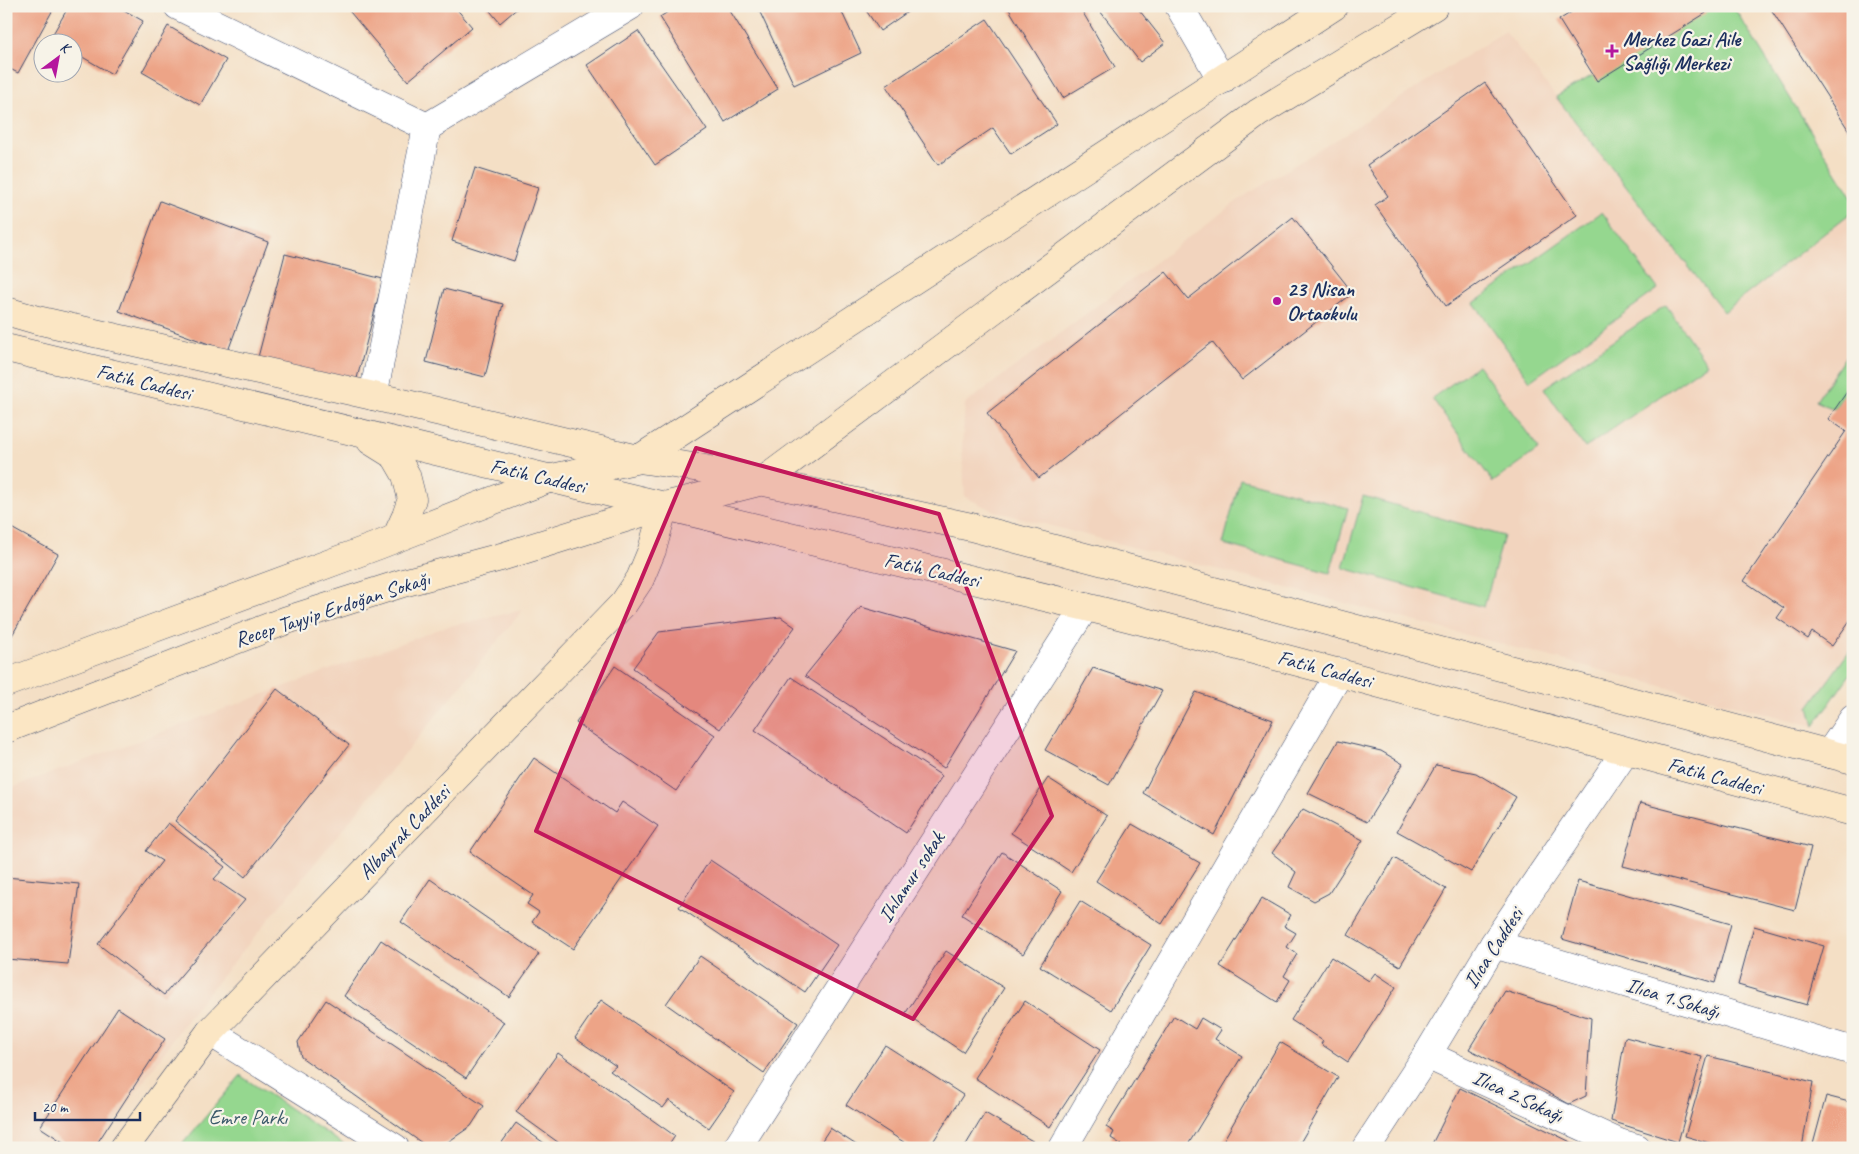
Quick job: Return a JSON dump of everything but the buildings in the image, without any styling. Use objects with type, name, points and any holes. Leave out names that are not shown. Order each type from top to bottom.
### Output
[{"type":"main road","points":[[639,459],[1334,6]]},
{"type":"main road","points":[[763,481],[1258,114],[1434,6]]},
{"type":"main road","name":"Fatih Caddesi","points":[[6,311],[37,320],[373,396],[639,459],[700,468],[971,527],[1841,757]]},
{"type":"main road","name":"Fatih Caddesi","points":[[6,348],[1085,607],[1340,672],[1625,752],[1853,812]]},
{"type":"main road","points":[[359,434],[395,456],[406,475],[412,499],[396,538]]},
{"type":"main road","name":"Recep Tayyip Erdoğan Sokağı","points":[[6,683],[396,538],[548,479],[639,459]]},
{"type":"main road","name":"Recep Tayyip Erdoğan Sokağı","points":[[6,730],[287,620],[403,583],[501,557],[664,506],[763,481]]},
{"type":"main road","name":"Albayrak Caddesi","points":[[124,1148],[210,1032],[624,603],[640,579],[652,550],[664,506]]},
{"type":"street","points":[[178,6],[427,127]]},
{"type":"street","points":[[373,396],[427,127],[630,6]]},
{"type":"street","points":[[1179,6],[1222,80]]},
{"type":"street","name":"Ihlamur sokak","points":[[738,1148],[1085,607]]},
{"type":"street","points":[[1063,1148],[1340,672]]},
{"type":"street","points":[[1841,757],[1853,719]]},
{"type":"street","name":"Ilıca Caddesi","points":[[1366,1148],[1427,1055],[1494,944],[1625,752]]},
{"type":"street","name":"Ilıca 1.Sokağı","points":[[1494,944],[1853,1051]]},
{"type":"street","points":[[210,1032],[396,1148]]},
{"type":"street","name":"Ilıca 2.Sokağı","points":[[1427,1055],[1624,1146]]},
{"type":"highlighted area","points":[[696,448],[939,514],[1052,816],[913,1019],[536,831]]},
{"type":"shaded area","points":[[1505,31],[1724,312],[1853,211],[1853,670],[1814,726],[994,511],[965,497],[962,447],[965,404],[1240,199]]},
{"type":"shaded area","points":[[523,610],[190,1015],[97,1148],[6,1148],[6,790],[445,627]]},
{"type":"green space","points":[[1710,6],[1733,6],[1853,199],[1853,211],[1724,312],[1556,97]]},
{"type":"green space","points":[[1602,212],[1658,289],[1530,381],[1474,303]]},
{"type":"green space","points":[[1666,305],[1707,364],[1585,448],[1544,388]]},
{"type":"green space","points":[[1853,345],[1853,380],[1834,409],[1816,401]]},
{"type":"green space","points":[[1478,365],[1539,449],[1493,482],[1432,398]]},
{"type":"green space","points":[[1240,479],[1348,508],[1330,573],[1223,544]]},
{"type":"green space","points":[[1363,496],[1504,536],[1484,607],[1343,568]]},
{"type":"green space","points":[[1853,646],[1853,670],[1814,726],[1809,707]]},
{"type":"green space","name":"Emre Parkı","points":[[241,1076],[349,1148],[179,1148]]},
{"type":"place","name":"Merkez Gazi Aile Sağlığı Merkezi","points":[[1612,51]]},
{"type":"place","name":"23 Nisan Ortaokulu","points":[[1277,301]]}]
